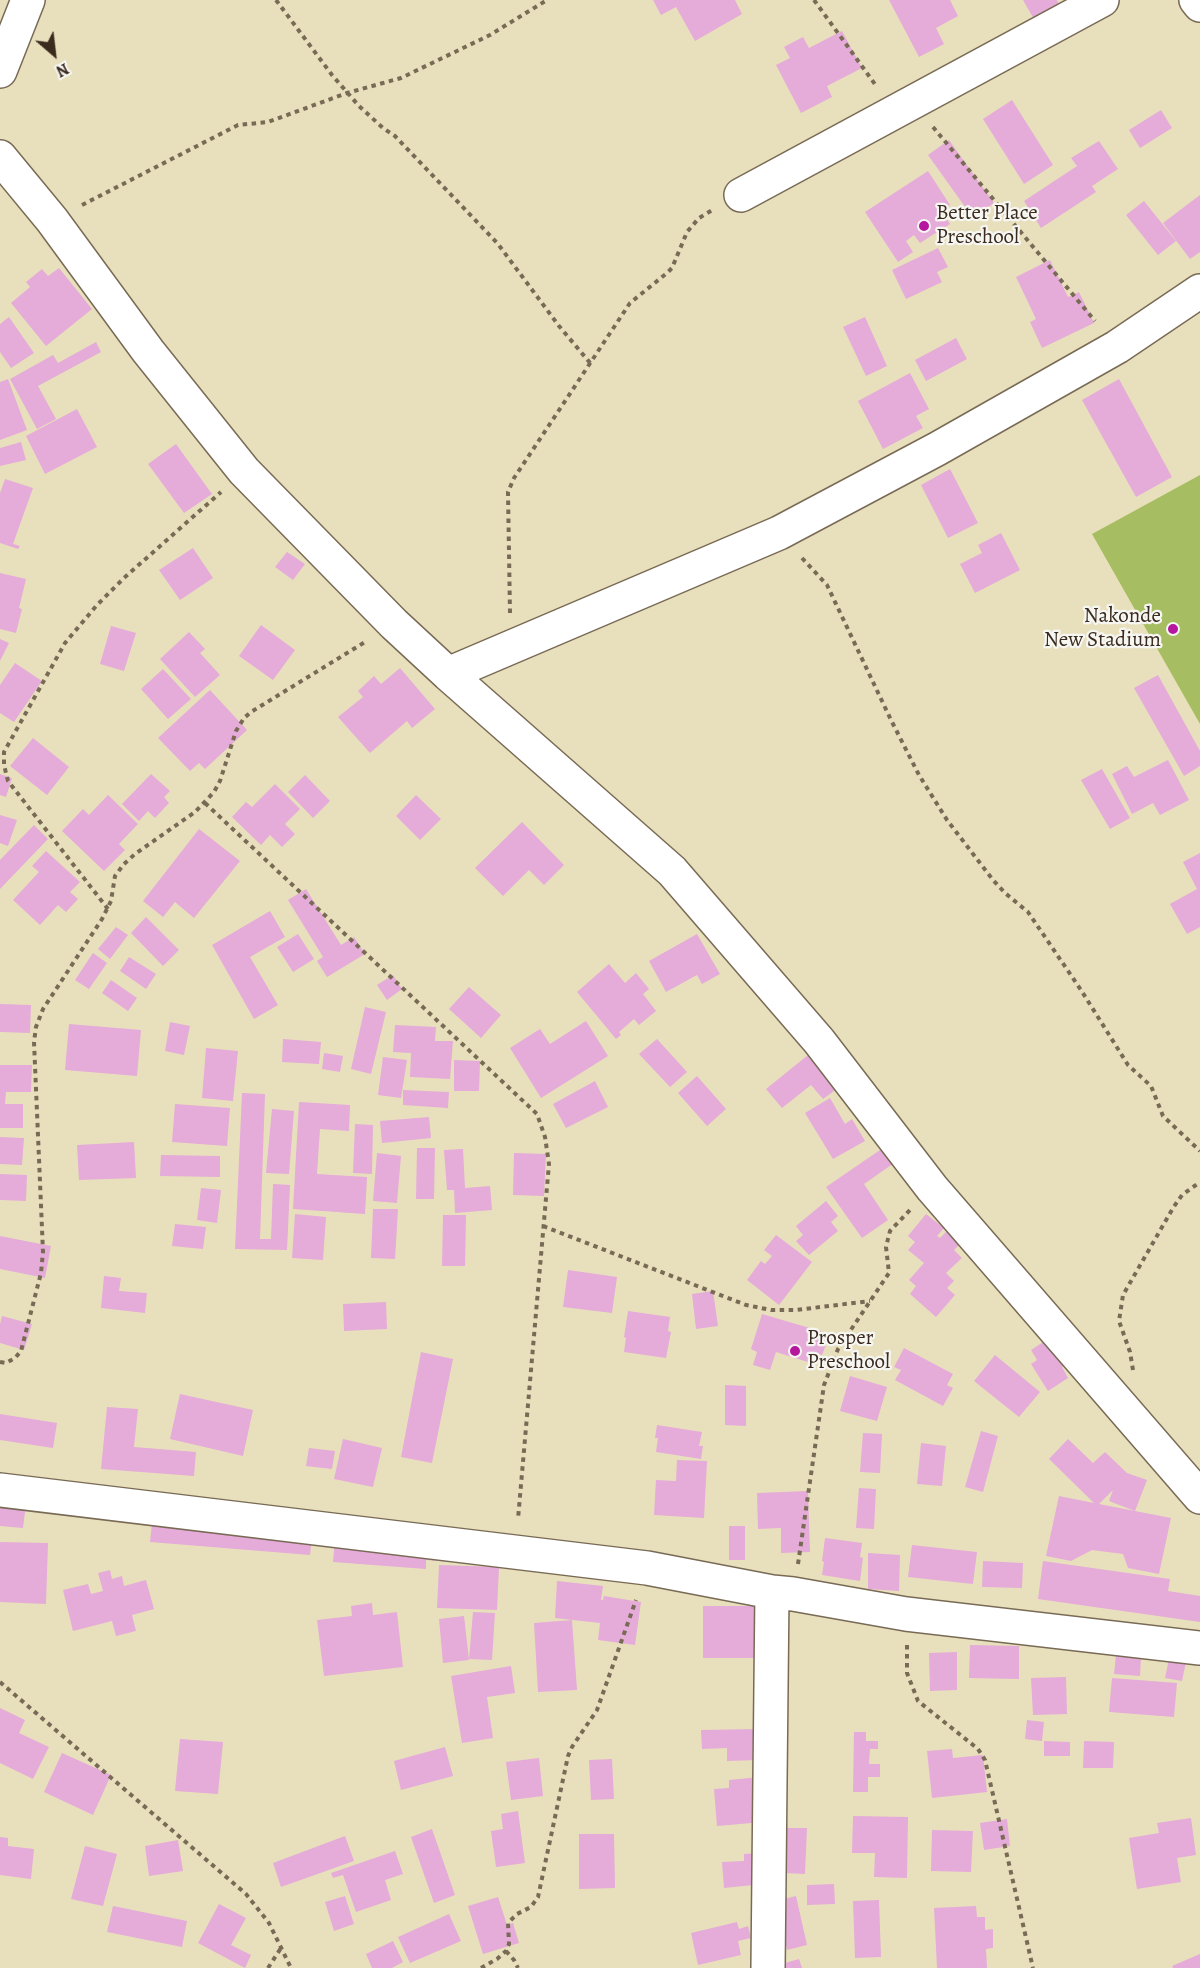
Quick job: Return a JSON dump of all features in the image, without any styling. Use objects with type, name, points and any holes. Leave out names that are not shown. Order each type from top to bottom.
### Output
[{"type":"street","points":[[0,71],[28,0]]},
{"type":"street","points":[[741,195],[1102,0]]},
{"type":"street","points":[[1196,0],[1200,5]]},
{"type":"street","points":[[0,157],[52,220],[148,351],[244,471],[394,624],[672,871],[819,1041],[932,1188],[1200,1497]]},
{"type":"street","points":[[448,674],[779,533],[937,449],[1117,347],[1200,291]]},
{"type":"street","points":[[0,1490],[647,1568],[906,1614],[1200,1648]]},
{"type":"street","points":[[768,1968],[783,1593]]},
{"type":"path","points":[[276,0],[347,93],[382,128],[395,136],[498,244],[559,326],[591,364]]},
{"type":"path","points":[[52,220],[238,125],[268,122],[347,93],[410,74],[490,35],[547,0]]},
{"type":"path","points":[[814,0],[904,107],[1117,347]]},
{"type":"path","points":[[510,648],[508,492],[521,466],[630,303],[672,268],[687,232],[693,224],[705,214],[741,195]]},
{"type":"path","points":[[108,909],[8,781],[4,752],[65,643],[97,605],[244,471]]},
{"type":"path","points":[[779,533],[827,585],[919,775],[947,820],[993,880],[1028,912],[1128,1065],[1151,1086],[1163,1116],[1200,1151]]},
{"type":"path","points":[[0,1362],[6,1363],[21,1352],[41,1273],[43,1252],[34,1042],[36,1027],[43,1009],[108,909],[115,876],[124,864],[195,812],[220,782],[236,731],[244,718],[394,624]]},
{"type":"path","points":[[205,802],[537,1114],[545,1137],[549,1164],[515,1552]]},
{"type":"path","points":[[1128,1414],[1133,1368],[1119,1321],[1123,1295],[1173,1208],[1182,1195],[1200,1182]]},
{"type":"path","points":[[783,1593],[824,1385],[838,1349],[889,1274],[886,1247],[890,1231],[932,1188]]},
{"type":"path","points":[[543,1226],[746,1305],[771,1310],[796,1310],[870,1301]]},
{"type":"path","points":[[481,1968],[506,1951],[509,1944],[508,1923],[517,1914],[531,1907],[538,1897],[568,1756],[597,1710],[647,1568]]},
{"type":"path","points":[[906,1614],[907,1673],[918,1701],[978,1749],[985,1760],[1033,1968]]},
{"type":"path","points":[[0,1682],[246,1894],[269,1923],[291,1968]]},
{"type":"path","points":[[268,1968],[282,1947]]},
{"type":"path","points":[[506,1951],[518,1968]]},
{"type":"green space","name":"Nakonde New Stadium","points":[[1200,475],[1200,724],[1092,534]]},
{"type":"building","points":[[653,0],[735,0],[742,14],[695,41],[676,7],[661,15]]},
{"type":"building","points":[[889,0],[950,0],[958,16],[936,28],[944,44],[919,57]]},
{"type":"building","points":[[1023,0],[1057,0],[1061,8],[1035,21]]},
{"type":"building","points":[[842,31],[862,68],[827,86],[832,97],[801,113],[776,65],[790,58],[784,47],[803,37],[809,48]]},
{"type":"building","points":[[1012,100],[1053,165],[1024,184],[983,119]]},
{"type":"building","points":[[1161,110],[1172,128],[1140,148],[1129,130]]},
{"type":"building","points":[[949,140],[994,203],[973,218],[928,155]]},
{"type":"building","points":[[1099,141],[1118,169],[1092,186],[1096,192],[1041,228],[1024,201],[1077,166],[1071,158]]},
{"type":"building","points":[[928,171],[950,205],[941,210],[950,224],[920,243],[914,235],[906,241],[913,252],[898,262],[865,212]]},
{"type":"building","points":[[1200,195],[1200,252],[1190,259],[1163,223]]},
{"type":"building","points":[[1144,201],[1176,241],[1158,255],[1126,215]]},
{"type":"building","points":[[938,248],[948,267],[937,272],[942,282],[906,299],[892,270]]},
{"type":"building","points":[[1050,260],[1068,297],[1079,292],[1094,323],[1042,348],[1030,322],[1036,319],[1016,277]]},
{"type":"building","points":[[59,268],[92,309],[46,346],[11,303],[30,287],[26,282],[42,269],[48,276]]},
{"type":"building","points":[[9,317],[34,353],[11,368],[0,352],[0,324]]},
{"type":"building","points":[[865,317],[887,366],[866,376],[843,327]]},
{"type":"building","points":[[956,338],[967,359],[926,381],[915,360]]},
{"type":"building","points":[[96,342],[101,352],[38,386],[56,419],[37,429],[10,379],[53,355],[58,363]]},
{"type":"building","points":[[910,373],[929,409],[916,416],[923,428],[883,449],[858,401]]},
{"type":"building","points":[[8,379],[27,430],[0,440],[0,382]]},
{"type":"building","points":[[1119,379],[1172,477],[1136,497],[1082,400]]},
{"type":"building","points":[[77,409],[97,447],[45,474],[26,436]]},
{"type":"building","points":[[21,442],[26,460],[0,466],[0,448]]},
{"type":"building","points":[[176,444],[212,494],[184,513],[148,464]]},
{"type":"building","points":[[950,469],[978,523],[948,538],[921,485]]},
{"type":"building","points":[[5,479],[33,488],[13,544],[20,546],[18,549],[0,543],[0,493]]},
{"type":"building","points":[[1001,533],[1020,570],[975,593],[960,564],[982,553],[978,545]]},
{"type":"building","points":[[193,548],[213,578],[180,600],[159,570]]},
{"type":"building","points":[[287,552],[305,564],[293,580],[275,567]]},
{"type":"building","points":[[0,573],[26,579],[16,633],[0,629]]},
{"type":"building","points":[[261,625],[295,650],[273,680],[239,656]]},
{"type":"building","points":[[111,626],[136,633],[124,671],[100,664]]},
{"type":"building","points":[[189,632],[205,649],[200,653],[220,675],[195,697],[160,659]]},
{"type":"building","points":[[0,639],[9,643],[0,661]]},
{"type":"building","points":[[15,663],[42,681],[14,722],[0,713],[0,685]]},
{"type":"building","points":[[400,668],[435,709],[412,728],[407,721],[370,753],[338,717],[363,697],[358,691],[374,676],[381,684]]},
{"type":"building","points":[[163,669],[191,699],[168,719],[141,689]]},
{"type":"building","points":[[1158,675],[1200,751],[1200,766],[1184,776],[1134,688]]},
{"type":"building","points":[[210,690],[247,730],[205,769],[199,763],[190,771],[158,738]]},
{"type":"building","points":[[33,738],[69,767],[47,795],[10,766]]},
{"type":"building","points":[[1168,760],[1189,800],[1160,815],[1153,803],[1132,814],[1112,774],[1127,766],[1134,777]]},
{"type":"building","points":[[1102,769],[1130,818],[1110,829],[1081,780]]},
{"type":"building","points":[[0,774],[12,778],[6,797],[0,795]]},
{"type":"building","points":[[151,774],[170,791],[164,797],[169,803],[155,818],[148,811],[139,821],[122,804]]},
{"type":"building","points":[[305,775],[330,801],[313,818],[288,792]]},
{"type":"building","points":[[275,784],[300,809],[285,824],[295,834],[282,847],[270,835],[261,845],[232,817],[246,802],[252,807]]},
{"type":"building","points":[[108,795],[138,824],[119,844],[125,850],[104,871],[62,831],[83,809],[89,815]]},
{"type":"building","points":[[416,795],[441,819],[420,840],[396,816]]},
{"type":"building","points":[[0,815],[17,820],[8,846],[0,843]]},
{"type":"building","points":[[522,822],[564,865],[544,885],[529,870],[503,896],[475,868]]},
{"type":"building","points":[[34,825],[48,839],[0,889],[0,860]]},
{"type":"building","points":[[199,829],[240,861],[194,918],[175,902],[163,917],[143,901]]},
{"type":"building","points":[[46,851],[80,882],[70,892],[78,899],[66,912],[58,905],[40,925],[13,900],[39,872],[32,866]]},
{"type":"building","points":[[1200,853],[1200,927],[1187,934],[1170,904],[1197,889],[1183,862]]},
{"type":"building","points":[[306,889],[341,945],[354,937],[365,954],[327,977],[317,961],[323,957],[288,900]]},
{"type":"building","points":[[270,911],[285,937],[250,957],[278,1005],[254,1019],[212,945]]},
{"type":"building","points":[[146,917],[179,950],[163,966],[131,933]]},
{"type":"building","points":[[116,927],[128,935],[110,959],[98,949]]},
{"type":"building","points":[[298,934],[314,959],[293,972],[277,947]]},
{"type":"building","points":[[697,934],[720,974],[702,984],[697,975],[666,992],[649,961]]},
{"type":"building","points":[[93,953],[107,963],[89,989],[75,980]]},
{"type":"building","points":[[129,957],[156,974],[146,989],[120,971]]},
{"type":"building","points":[[609,964],[625,983],[636,973],[649,989],[643,994],[656,1011],[639,1025],[634,1019],[619,1032],[621,1035],[616,1039],[577,992]]},
{"type":"building","points":[[393,975],[402,989],[387,1000],[377,985]]},
{"type":"building","points":[[111,980],[137,998],[128,1011],[102,993]]},
{"type":"building","points":[[469,987],[501,1015],[481,1038],[449,1009]]},
{"type":"building","points":[[0,1004],[31,1005],[30,1033],[0,1032]]},
{"type":"building","points":[[365,1007],[386,1012],[371,1074],[351,1069]]},
{"type":"building","points":[[586,1021],[608,1056],[541,1098],[510,1048],[540,1029],[550,1044]]},
{"type":"building","points":[[170,1022],[190,1026],[184,1055],[165,1051]]},
{"type":"building","points":[[69,1024],[141,1030],[137,1076],[65,1070]]},
{"type":"building","points":[[395,1025],[436,1027],[435,1041],[453,1041],[450,1079],[410,1077],[411,1053],[393,1052]]},
{"type":"building","points":[[283,1039],[321,1042],[319,1064],[282,1062]]},
{"type":"building","points":[[657,1039],[687,1072],[670,1087],[639,1054]]},
{"type":"building","points":[[206,1048],[238,1051],[233,1101],[202,1098]]},
{"type":"building","points":[[813,1051],[841,1086],[823,1099],[811,1085],[782,1108],[766,1089]]},
{"type":"building","points":[[324,1053],[343,1056],[340,1072],[322,1069]]},
{"type":"building","points":[[383,1057],[407,1060],[401,1098],[378,1095]]},
{"type":"building","points":[[454,1060],[480,1061],[479,1091],[454,1091]]},
{"type":"building","points":[[0,1065],[32,1065],[31,1092],[6,1092],[5,1104],[23,1104],[23,1128],[0,1128]]},
{"type":"building","points":[[697,1076],[726,1109],[707,1126],[678,1093]]},
{"type":"building","points":[[595,1081],[608,1107],[566,1128],[553,1104]]},
{"type":"building","points":[[403,1090],[449,1092],[448,1108],[403,1105]]},
{"type":"building","points":[[242,1093],[265,1094],[260,1239],[271,1239],[273,1184],[290,1185],[287,1250],[235,1249]]},
{"type":"building","points":[[830,1098],[845,1124],[852,1119],[865,1141],[833,1159],[805,1113]]},
{"type":"building","points":[[299,1102],[350,1105],[349,1131],[320,1129],[317,1174],[367,1177],[365,1214],[293,1209]]},
{"type":"building","points":[[175,1104],[230,1108],[227,1146],[172,1142]]},
{"type":"building","points":[[272,1109],[294,1111],[289,1174],[266,1173]]},
{"type":"building","points":[[429,1117],[431,1138],[382,1143],[380,1121]]},
{"type":"building","points":[[355,1124],[373,1125],[372,1174],[353,1173]]},
{"type":"building","points":[[0,1137],[24,1138],[22,1165],[0,1164]]},
{"type":"building","points":[[896,1139],[907,1154],[864,1184],[888,1220],[862,1238],[826,1187]]},
{"type":"building","points":[[134,1142],[136,1178],[79,1180],[77,1145]]},
{"type":"building","points":[[417,1148],[435,1148],[434,1199],[416,1199]]},
{"type":"building","points":[[463,1149],[465,1188],[490,1186],[492,1210],[455,1213],[454,1190],[447,1190],[444,1150]]},
{"type":"building","points":[[377,1153],[401,1156],[397,1203],[373,1201]]},
{"type":"building","points":[[514,1153],[546,1154],[544,1196],[513,1195]]},
{"type":"building","points":[[161,1155],[220,1156],[220,1177],[160,1176]]},
{"type":"building","points":[[0,1174],[27,1175],[26,1201],[0,1200]]},
{"type":"building","points":[[201,1188],[221,1190],[217,1223],[197,1220]]},
{"type":"building","points":[[826,1201],[838,1216],[831,1222],[838,1231],[809,1255],[796,1241],[803,1235],[796,1226]]},
{"type":"building","points":[[373,1209],[398,1209],[395,1259],[371,1258]]},
{"type":"building","points":[[295,1214],[326,1217],[323,1260],[292,1258]]},
{"type":"building","points":[[926,1214],[944,1228],[937,1236],[940,1238],[948,1230],[961,1243],[954,1250],[962,1258],[946,1273],[954,1281],[947,1288],[955,1295],[936,1317],[910,1294],[916,1286],[909,1280],[924,1263],[908,1250],[915,1242],[908,1236]]},
{"type":"building","points":[[443,1215],[466,1215],[465,1266],[442,1266]]},
{"type":"building","points":[[175,1224],[206,1227],[203,1249],[172,1246]]},
{"type":"building","points":[[776,1235],[812,1262],[779,1305],[747,1280],[761,1261],[765,1264],[772,1256],[764,1250]]},
{"type":"building","points":[[0,1236],[51,1246],[45,1278],[0,1269]]},
{"type":"building","points":[[568,1270],[617,1277],[612,1313],[563,1307]]},
{"type":"building","points":[[104,1276],[121,1278],[119,1291],[147,1293],[145,1313],[101,1308]]},
{"type":"building","points":[[713,1291],[718,1326],[696,1329],[692,1294]]},
{"type":"building","points":[[386,1302],[387,1329],[344,1331],[343,1304]]},
{"type":"building","points":[[628,1311],[670,1317],[668,1331],[671,1332],[666,1358],[624,1352]]},
{"type":"building","points":[[762,1314],[830,1334],[822,1355],[814,1353],[811,1363],[776,1352],[770,1370],[753,1365],[757,1352],[751,1349]]},
{"type":"building","points":[[2,1316],[32,1324],[24,1350],[0,1343]]},
{"type":"building","points":[[1051,1337],[1068,1363],[1062,1367],[1068,1378],[1048,1391],[1031,1364],[1037,1360],[1031,1350]]},
{"type":"building","points":[[904,1348],[953,1374],[947,1385],[953,1388],[943,1406],[895,1380],[901,1370],[894,1367]]},
{"type":"building","points":[[421,1352],[453,1359],[432,1463],[401,1457]]},
{"type":"building","points":[[995,1355],[1040,1392],[1019,1417],[974,1381]]},
{"type":"building","points":[[850,1376],[887,1387],[877,1421],[840,1411]]},
{"type":"building","points":[[725,1385],[746,1386],[746,1426],[725,1425]]},
{"type":"building","points":[[180,1394],[253,1410],[243,1456],[170,1439]]},
{"type":"building","points":[[107,1407],[138,1409],[134,1447],[196,1452],[194,1476],[101,1469]]},
{"type":"building","points":[[0,1414],[57,1423],[53,1448],[0,1440]]},
{"type":"building","points":[[657,1425],[702,1432],[699,1446],[703,1446],[701,1459],[656,1452]]},
{"type":"building","points":[[981,1431],[998,1436],[983,1492],[965,1487]]},
{"type":"building","points":[[863,1433],[882,1434],[880,1473],[860,1472]]},
{"type":"building","points":[[343,1439],[382,1448],[373,1487],[334,1479]]},
{"type":"building","points":[[1068,1439],[1093,1463],[1105,1452],[1127,1473],[1147,1480],[1135,1511],[1171,1518],[1159,1574],[1128,1568],[1123,1554],[1092,1550],[1071,1561],[1046,1556],[1059,1496],[1094,1503],[1049,1459]],"holes":[[[1113,1490],[1109,1501],[1135,1511],[1099,1504]]]},
{"type":"building","points":[[921,1443],[946,1446],[942,1486],[917,1484]]},
{"type":"building","points":[[309,1448],[335,1451],[332,1469],[306,1466]]},
{"type":"building","points":[[677,1460],[707,1461],[704,1518],[654,1515],[656,1480],[676,1481]]},
{"type":"building","points":[[859,1488],[876,1489],[874,1529],[856,1528]]},
{"type":"building","points":[[808,1491],[810,1552],[781,1553],[781,1528],[758,1529],[757,1493]]},
{"type":"building","points":[[0,1502],[26,1504],[23,1528],[0,1526]]},
{"type":"building","points":[[152,1523],[312,1537],[310,1555],[150,1542]]},
{"type":"building","points":[[729,1526],[745,1526],[745,1560],[729,1560]]},
{"type":"building","points":[[825,1538],[862,1543],[860,1581],[822,1575]]},
{"type":"building","points":[[335,1540],[452,1543],[450,1562],[426,1560],[426,1569],[333,1562]]},
{"type":"building","points":[[0,1542],[48,1543],[46,1604],[0,1602]]},
{"type":"building","points":[[912,1545],[977,1552],[973,1584],[908,1577]]},
{"type":"building","points":[[868,1553],[900,1555],[899,1591],[868,1589]]},
{"type":"building","points":[[983,1561],[1023,1563],[1022,1588],[982,1587]]},
{"type":"building","points":[[1043,1561],[1170,1579],[1168,1591],[1200,1596],[1200,1622],[1038,1599]]},
{"type":"building","points":[[439,1565],[499,1567],[497,1610],[437,1608]]},
{"type":"building","points":[[110,1570],[112,1579],[122,1576],[124,1586],[146,1580],[154,1609],[132,1615],[136,1631],[116,1636],[112,1621],[73,1631],[63,1590],[88,1584],[91,1594],[103,1591],[98,1573]]},
{"type":"building","points":[[557,1581],[603,1586],[601,1600],[604,1596],[641,1602],[635,1645],[598,1640],[600,1623],[555,1618]]},
{"type":"building","points":[[372,1603],[373,1615],[397,1612],[403,1667],[324,1676],[317,1620],[352,1616],[351,1606]]},
{"type":"building","points":[[703,1606],[755,1606],[754,1658],[703,1658]]},
{"type":"building","points":[[473,1612],[495,1613],[492,1660],[469,1659]]},
{"type":"building","points":[[464,1616],[469,1660],[443,1663],[439,1619]]},
{"type":"building","points":[[572,1620],[577,1690],[538,1692],[534,1623]]},
{"type":"building","points":[[970,1645],[1019,1646],[1019,1679],[969,1678]]},
{"type":"building","points":[[957,1652],[957,1690],[930,1691],[929,1653]]},
{"type":"building","points":[[1116,1655],[1141,1657],[1140,1676],[1114,1674]]},
{"type":"building","points":[[1169,1659],[1186,1662],[1182,1681],[1165,1678]]},
{"type":"building","points":[[511,1666],[515,1693],[487,1697],[493,1738],[462,1743],[451,1676]]},
{"type":"building","points":[[1066,1677],[1067,1714],[1033,1715],[1031,1678]]},
{"type":"building","points":[[1112,1678],[1177,1683],[1174,1717],[1109,1712]]},
{"type":"building","points":[[0,1708],[25,1720],[19,1733],[49,1747],[33,1779],[0,1763]]},
{"type":"building","points":[[1027,1720],[1044,1722],[1042,1741],[1025,1739]]},
{"type":"building","points":[[759,1729],[759,1760],[727,1761],[727,1748],[702,1749],[701,1730]]},
{"type":"building","points":[[854,1732],[866,1732],[866,1741],[878,1741],[878,1749],[870,1749],[869,1764],[880,1764],[880,1777],[868,1777],[868,1792],[853,1792]]},
{"type":"building","points":[[180,1739],[223,1742],[218,1794],[175,1791]]},
{"type":"building","points":[[1044,1741],[1070,1742],[1070,1756],[1044,1756]]},
{"type":"building","points":[[1084,1741],[1114,1742],[1113,1768],[1083,1768]]},
{"type":"building","points":[[445,1747],[453,1776],[401,1790],[394,1761]]},
{"type":"building","points":[[952,1749],[953,1758],[983,1755],[987,1792],[932,1798],[927,1751]]},
{"type":"building","points":[[62,1753],[111,1775],[93,1815],[44,1792]]},
{"type":"building","points":[[539,1758],[543,1796],[511,1800],[506,1762]]},
{"type":"building","points":[[612,1759],[614,1799],[591,1800],[589,1760]]},
{"type":"building","points":[[760,1777],[763,1822],[717,1826],[714,1789],[729,1788],[729,1780]]},
{"type":"building","points":[[518,1811],[525,1863],[496,1867],[491,1831],[503,1829],[501,1814]]},
{"type":"building","points":[[853,1816],[908,1817],[907,1878],[874,1877],[875,1853],[852,1853]]},
{"type":"building","points":[[1191,1818],[1196,1855],[1177,1858],[1181,1882],[1137,1889],[1129,1838],[1159,1833],[1157,1823]]},
{"type":"building","points":[[1007,1819],[1010,1846],[984,1850],[980,1823]]},
{"type":"building","points":[[786,1828],[807,1828],[805,1874],[784,1873]]},
{"type":"building","points":[[432,1829],[455,1895],[434,1903],[411,1837]]},
{"type":"building","points":[[932,1830],[973,1831],[971,1872],[931,1871]]},
{"type":"building","points":[[579,1834],[614,1834],[615,1888],[579,1889]]},
{"type":"building","points":[[345,1836],[354,1861],[281,1887],[273,1863]]},
{"type":"building","points":[[0,1837],[8,1838],[8,1846],[34,1849],[31,1879],[0,1875]]},
{"type":"building","points":[[178,1840],[183,1871],[149,1876],[145,1846]]},
{"type":"building","points":[[85,1846],[117,1854],[103,1906],[71,1899]]},
{"type":"building","points":[[395,1851],[403,1874],[385,1880],[391,1900],[356,1912],[343,1875],[333,1878],[331,1873]]},
{"type":"building","points":[[760,1853],[763,1884],[724,1888],[722,1862],[744,1861],[744,1854]]},
{"type":"building","points":[[834,1884],[835,1904],[807,1905],[807,1885]]},
{"type":"building","points":[[345,1896],[354,1924],[334,1931],[325,1902]]},
{"type":"building","points":[[796,1896],[807,1945],[787,1950],[776,1901]]},
{"type":"building","points":[[498,1897],[507,1925],[513,1923],[519,1943],[483,1954],[468,1906]]},
{"type":"building","points":[[879,1900],[881,1957],[855,1958],[853,1901]]},
{"type":"building","points":[[219,1904],[246,1918],[231,1945],[251,1955],[245,1968],[198,1943]]},
{"type":"building","points":[[113,1906],[187,1921],[182,1947],[107,1932]]},
{"type":"building","points":[[976,1906],[977,1917],[985,1917],[985,1930],[993,1929],[993,1948],[986,1949],[987,1968],[937,1968],[934,1908]]},
{"type":"building","points":[[449,1914],[461,1941],[410,1963],[398,1937]]},
{"type":"building","points":[[737,1922],[739,1929],[748,1926],[751,1938],[738,1941],[741,1955],[698,1965],[691,1933]]},
{"type":"building","points":[[393,1941],[403,1962],[392,1968],[372,1968],[366,1954]]},
{"type":"building","points":[[1200,1954],[1200,1968],[1173,1968],[1172,1966]]},
{"type":"building","points":[[799,1959],[802,1968],[771,1968],[771,1967]]},
{"type":"place","name":"Better Place Preschool","points":[[924,226]]},
{"type":"place","name":"Nakonde New Stadium","points":[[1173,629]]},
{"type":"place","name":"Prosper Preschool","points":[[795,1351]]}]
